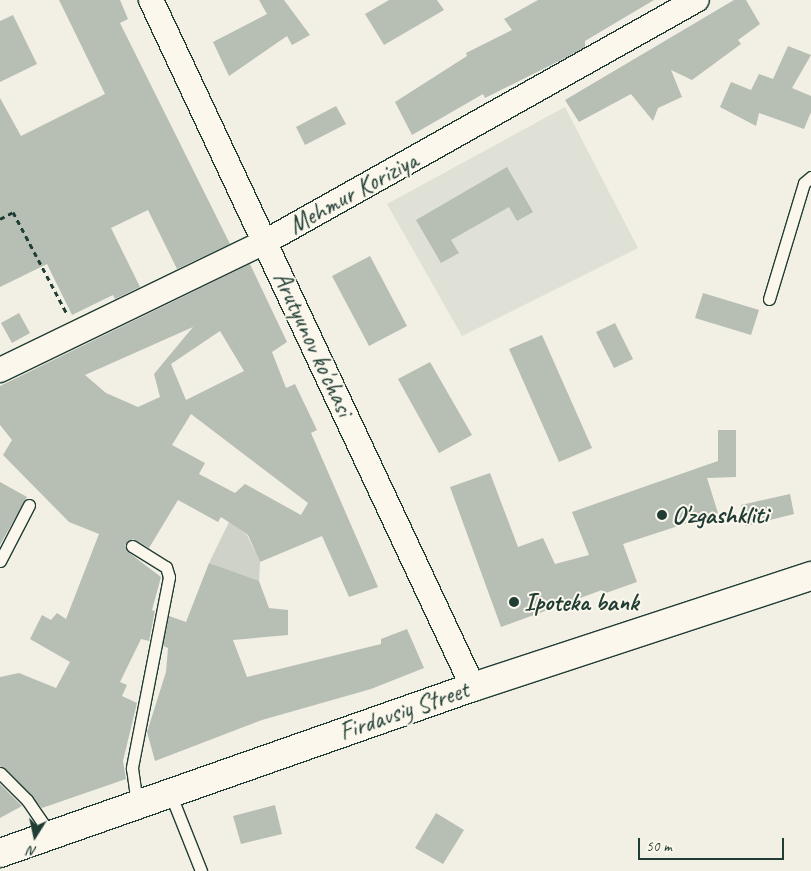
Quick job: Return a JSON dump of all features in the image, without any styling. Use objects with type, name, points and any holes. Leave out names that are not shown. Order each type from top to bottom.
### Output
[{"type":"main road","name":"Firdavsiy Street","points":[[0,853],[473,687],[811,576]]},
{"type":"street","name":"Arutyunov ko'chasi","points":[[151,0],[473,687]]},
{"type":"street","name":"Mehmur Koriziya","points":[[0,370],[75,331],[265,242],[697,0]]},
{"type":"lane","points":[[769,299],[804,183],[811,176]]},
{"type":"lane","points":[[0,561],[29,505]]},
{"type":"lane","points":[[132,546],[166,567],[170,577],[132,768],[137,805]]},
{"type":"lane","points":[[0,773],[27,800],[51,835]]},
{"type":"lane","points":[[170,793],[201,871]]},
{"type":"path","points":[[0,219],[13,212],[75,331]]},
{"type":"shaded area","points":[[565,107],[638,248],[462,336],[387,204]]},
{"type":"shaded area","points":[[229,522],[247,535],[260,562],[259,583],[209,563]]},
{"type":"building","points":[[59,0],[120,0],[128,19],[120,23],[230,244],[177,269],[148,210],[111,228],[140,287],[115,299],[113,295],[72,315],[47,264],[0,287],[0,98],[21,136],[105,94]]},
{"type":"building","points":[[259,0],[284,0],[310,35],[292,45],[287,36],[229,76],[213,42],[267,14]]},
{"type":"building","points":[[389,0],[437,0],[444,10],[384,45],[365,14]]},
{"type":"building","points":[[538,0],[654,0],[585,41],[585,47],[485,98],[483,94],[412,135],[395,102],[467,56],[466,53],[512,30],[504,19]]},
{"type":"building","points":[[734,0],[746,0],[760,24],[738,40],[741,44],[692,80],[671,70],[682,97],[658,108],[653,121],[631,94],[579,122],[565,100]]},
{"type":"building","points":[[13,15],[37,64],[0,82],[0,21]]},
{"type":"building","points":[[788,46],[811,55],[792,88],[811,96],[811,112],[804,129],[759,113],[756,126],[720,107],[731,82],[751,90],[759,74],[773,79]]},
{"type":"building","points":[[336,106],[346,124],[305,145],[296,127]]},
{"type":"building","points":[[507,167],[533,212],[517,221],[509,207],[451,240],[459,253],[441,263],[416,220]]},
{"type":"building","points":[[370,256],[407,326],[369,346],[332,276]]},
{"type":"building","points":[[250,264],[287,342],[272,352],[286,388],[295,384],[317,430],[311,433],[378,587],[349,597],[322,536],[260,562],[248,535],[221,517],[218,522],[178,500],[149,548],[133,539],[125,545],[128,552],[161,577],[152,610],[155,611],[149,641],[141,639],[120,682],[127,685],[122,696],[137,703],[123,761],[126,779],[42,808],[0,766],[0,677],[19,673],[56,688],[70,662],[30,639],[42,615],[51,620],[57,613],[66,619],[99,534],[69,522],[3,455],[12,440],[0,425],[0,386]],"holes":[[[193,327],[154,374],[160,397],[138,407],[106,393],[85,375]],[[220,331],[244,371],[186,400],[171,364]],[[191,414],[308,503],[301,515],[245,484],[235,493],[199,474],[205,463],[172,445]]]},
{"type":"building","points":[[703,293],[759,310],[751,335],[695,318]]},
{"type":"building","points":[[19,313],[30,333],[12,343],[1,323]]},
{"type":"building","points":[[615,323],[633,359],[614,368],[596,332]]},
{"type":"building","points":[[542,335],[592,448],[559,462],[509,349]]},
{"type":"building","points":[[430,362],[472,435],[439,453],[398,379]]},
{"type":"building","points":[[718,430],[736,430],[736,477],[707,478],[718,513],[623,544],[637,582],[603,594],[602,590],[501,627],[450,487],[490,473],[518,547],[543,538],[555,564],[589,555],[572,512],[718,461]]},
{"type":"building","points":[[0,482],[27,497],[0,545]]},
{"type":"building","points":[[790,494],[794,514],[746,526],[741,505]]},
{"type":"building","points":[[209,563],[259,581],[269,608],[288,610],[288,635],[233,640],[247,677],[381,644],[381,639],[407,629],[424,668],[371,689],[262,720],[155,761],[147,732],[166,672],[168,648],[163,646],[169,616],[186,622]]},
{"type":"building","points":[[0,784],[22,806],[0,818]]},
{"type":"building","points":[[275,805],[282,834],[241,844],[233,816]]},
{"type":"building","points":[[436,813],[464,830],[443,864],[415,848]]},
{"type":"place","name":"O'zgashkliti","points":[[662,515]]},
{"type":"place","name":"Ipoteka bank","points":[[514,602]]}]
